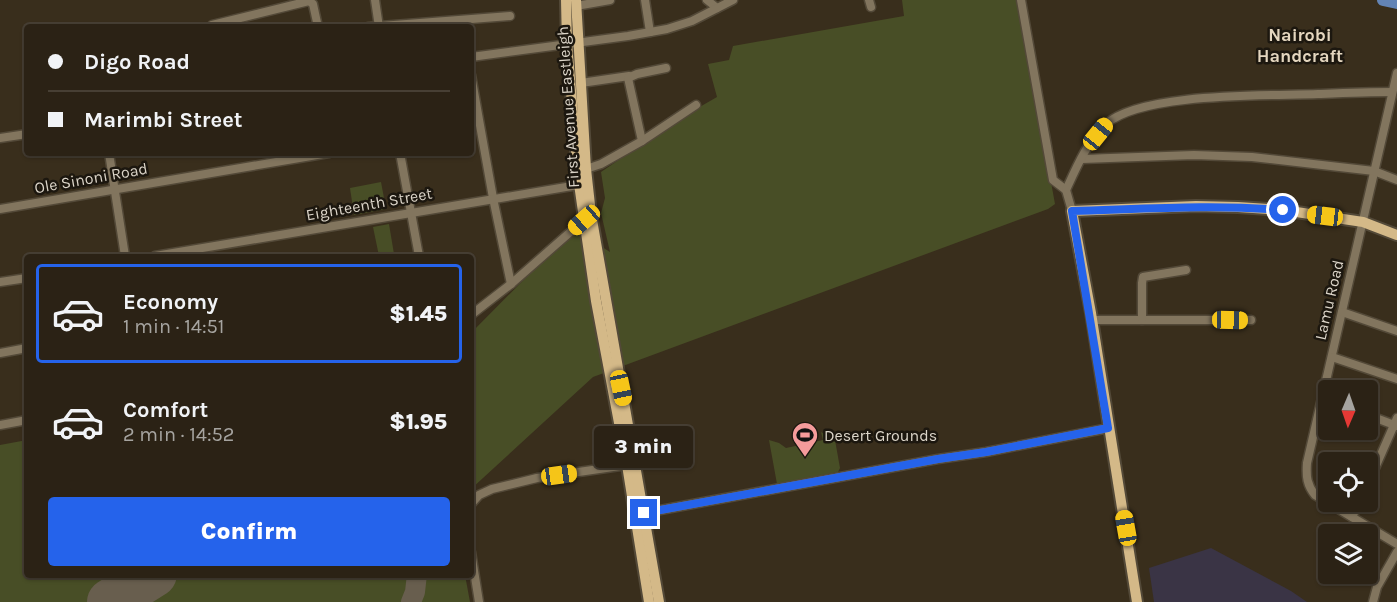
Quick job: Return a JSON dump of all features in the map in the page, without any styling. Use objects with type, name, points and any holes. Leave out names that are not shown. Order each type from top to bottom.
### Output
[{"type":"main road","name":"First Avenue Eastleigh","points":[[566,0],[581,83],[586,169],[583,184],[659,602]]},
{"type":"main road","name":"First Avenue Eastleigh","points":[[576,3],[573,44],[584,220],[649,602]]},
{"type":"main road","points":[[1137,602],[1092,320],[1072,211],[1196,206],[1283,210],[1363,222],[1397,235]]},
{"type":"street","points":[[375,0],[379,24]]},
{"type":"street","points":[[576,3],[610,0]]},
{"type":"street","points":[[645,0],[650,32]]},
{"type":"street","points":[[707,0],[717,8]]},
{"type":"street","points":[[474,57],[650,32],[692,21],[733,0]]},
{"type":"street","points":[[1020,0],[1053,180],[1066,190],[1072,211]]},
{"type":"street","points":[[216,24],[309,2],[313,2],[317,24]]},
{"type":"street","points":[[405,24],[510,16]]},
{"type":"street","points":[[581,83],[666,68]]},
{"type":"street","name":"Lamu Road","points":[[1329,380],[1332,357],[1397,73]]},
{"type":"street","points":[[629,76],[642,141]]},
{"type":"street","points":[[1066,190],[1090,144],[1107,123],[1128,111],[1148,105],[1216,98],[1347,92],[1394,87]]},
{"type":"street","points":[[474,92],[511,284]]},
{"type":"street","points":[[586,169],[601,164],[642,141],[696,105]]},
{"type":"street","points":[[0,138],[24,134]]},
{"type":"street","points":[[1082,159],[1194,155],[1252,157],[1374,171],[1397,180]]},
{"type":"street","points":[[110,156],[125,254]]},
{"type":"street","name":"Ole Sinoni Road","points":[[0,209],[311,156]]},
{"type":"street","points":[[401,156],[419,254]]},
{"type":"street","name":"Eighteenth Street","points":[[167,254],[583,184]]},
{"type":"street","points":[[474,313],[511,284],[584,220]]},
{"type":"street","points":[[1142,320],[1143,277],[1186,270]]},
{"type":"street","points":[[0,282],[24,278]]},
{"type":"street","points":[[1342,312],[1397,331]]},
{"type":"street","points":[[1092,320],[1251,320]]},
{"type":"street","points":[[0,353],[24,349]]},
{"type":"street","points":[[1332,357],[1397,380]]},
{"type":"street","points":[[1378,418],[1396,423],[1378,462]]},
{"type":"street","points":[[0,425],[24,421]]},
{"type":"street","name":"Lamu Road","points":[[1318,427],[1307,463],[1306,478],[1316,495],[1352,517]]},
{"type":"street","points":[[644,513],[1108,428]]},
{"type":"street","points":[[474,501],[479,495],[492,489],[537,478],[627,465]]},
{"type":"street","points":[[1354,512],[1352,517],[1397,544]]},
{"type":"street","points":[[1372,602],[1377,587],[1394,564],[1397,552]]},
{"type":"street","points":[[474,571],[479,602]]},
{"type":"shaded area","points":[[1211,548],[1307,602],[1154,602],[1149,568]]},
{"type":"green space","points":[[902,0],[1018,0],[1055,204],[1048,209],[593,377],[474,486],[474,330],[574,229],[610,252],[601,213],[605,198],[601,172],[677,120],[717,97],[708,64],[729,60],[733,46],[904,16]]},
{"type":"green space","points":[[381,182],[386,209],[354,215],[350,188]]},
{"type":"green space","points":[[389,224],[394,254],[379,254],[373,227]]},
{"type":"green space","name":"Desert Grounds","points":[[821,432],[835,440],[840,468],[838,472],[777,484],[769,440],[786,448],[823,440]]},
{"type":"green space","points":[[24,441],[24,578],[466,578],[470,602],[0,602],[0,445]]},
{"type":"waterway","points":[[1383,0],[1397,3]]},
{"type":"taxiway","points":[[411,602],[417,578]]},
{"type":"runway","points":[[110,602],[148,578]]},
{"type":"place","name":"Desert Grounds","points":[[805,458]]},
{"type":"district","name":"Nairobi Handcraft","points":[[1300,45]]},
{"type":"route","points":[[644,513],[1108,428],[1072,211],[1196,206],[1283,210]]}]
